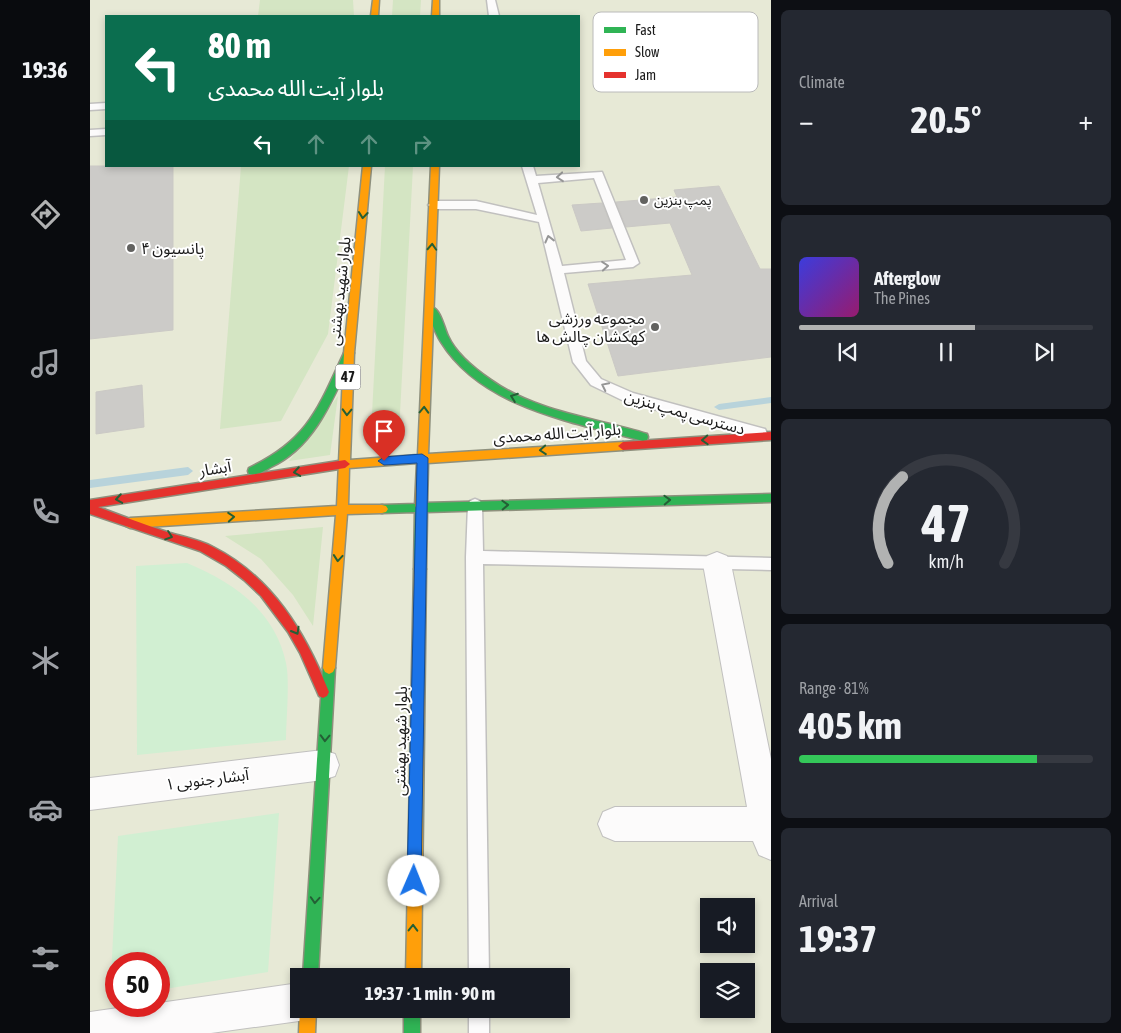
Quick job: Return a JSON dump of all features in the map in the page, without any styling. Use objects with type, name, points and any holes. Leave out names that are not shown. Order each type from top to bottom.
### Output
[{"type":"main road","points":[[376,0],[376,15]]},
{"type":"main road","points":[[436,0],[436,15]]},
{"type":"main road","name":"بلوار شهید بهشتی","points":[[311,968],[324,765],[326,703],[345,464],[349,352],[367,167]]},
{"type":"main road","name":"بلوار شهید بهشتی","points":[[412,968],[422,458],[435,167]]},
{"type":"main road","points":[[430,290],[433,318],[448,347],[472,373],[507,395],[661,442]]},
{"type":"main road","points":[[225,483],[270,464],[293,449],[312,424],[349,352]]},
{"type":"main road","name":"بلوار آیت الله محمدی","points":[[345,464],[770,436]]},
{"type":"main road","name":"آبشار","points":[[90,504],[345,464]]},
{"type":"main road","points":[[130,523],[421,506],[771,498]]},
{"type":"main road","points":[[90,509],[209,550],[242,570],[271,596],[295,627],[310,656],[326,703]]},
{"type":"main road","points":[[307,1033],[308,1018]]},
{"type":"main road","points":[[412,1018],[412,1033]]},
{"type":"street","points":[[615,824],[770,830],[717,564]]},
{"type":"street","name":"آبشار جنوبی ۱","points":[[90,794],[324,765]]},
{"type":"street","points":[[90,1031],[290,1003]]},
{"type":"lane","points":[[491,1],[494,15]]},
{"type":"lane","points":[[90,108],[105,106]]},
{"type":"lane","points":[[90,133],[105,132]]},
{"type":"lane","name":"دسترسی پمپ بنزین","points":[[527,167],[544,220],[580,362],[596,382],[629,398],[770,436]]},
{"type":"lane","points":[[531,180],[598,174],[633,263],[557,270]]},
{"type":"lane","points":[[434,205],[476,205],[544,220]]},
{"type":"lane","points":[[475,505],[478,968]]},
{"type":"lane","points":[[474,557],[771,564]]},
{"type":"lane","points":[[479,1018],[479,1033]]},
{"type":"green space","points":[[90,0],[771,0],[771,1033],[90,1033]]},
{"type":"green space","points":[[260,0],[353,0],[354,15],[258,15]]},
{"type":"green space","points":[[393,0],[421,0],[420,15],[392,15]]},
{"type":"green space","points":[[241,167],[349,167],[328,334],[281,421],[220,429]]},
{"type":"green space","points":[[385,167],[413,167],[399,433],[391,431],[371,433]]},
{"type":"green space","points":[[338,396],[330,455],[289,461]]},
{"type":"green space","points":[[323,527],[313,626],[293,595],[261,559],[225,536]]},
{"type":"green space","points":[[187,563],[236,589],[262,614],[272,628],[280,645],[287,671],[286,740],[137,755],[136,566]]},
{"type":"green space","points":[[279,813],[268,972],[170,988],[170,952],[112,952],[118,836]]},
{"type":"building","name":"پانسیون ۴","points":[[90,166],[173,167],[173,330],[90,339]]},
{"type":"building","points":[[719,186],[760,269],[771,269],[771,357],[618,376],[588,284],[692,275],[670,223],[626,227],[616,202],[677,197],[674,190]]},
{"type":"building","points":[[602,203],[612,228],[581,231],[572,205]]},
{"type":"building","points":[[142,385],[144,427],[96,434],[96,392]]},
{"type":"waterway","points":[[719,407],[771,400]]},
{"type":"waterway","points":[[90,484],[188,471]]},
{"type":"traffic: fast","points":[[432,310],[444,340],[464,364],[489,384],[518,399],[549,411],[643,437]]},
{"type":"traffic: fast","points":[[253,471],[273,462],[303,438],[323,408],[349,353]]},
{"type":"traffic: fast","points":[[382,509],[771,498]]},
{"type":"traffic: fast","points":[[420,569],[421,506]]},
{"type":"traffic: fast","points":[[310,968],[329,668]]},
{"type":"traffic: fast","points":[[412,1018],[412,1033]]},
{"type":"traffic: slow","points":[[375,15],[376,0]]},
{"type":"traffic: slow","points":[[436,0],[436,15]]},
{"type":"traffic: slow","points":[[367,167],[349,353],[342,510],[382,509]]},
{"type":"traffic: slow","points":[[421,506],[435,167]]},
{"type":"traffic: slow","points":[[345,464],[623,446]]},
{"type":"traffic: slow","points":[[130,523],[342,510],[329,668]]},
{"type":"traffic: slow","points":[[413,968],[420,569]]},
{"type":"traffic: slow","points":[[307,1033],[308,1018]]},
{"type":"traffic: jam","points":[[623,446],[771,436]]},
{"type":"traffic: jam","points":[[90,504],[345,464]]},
{"type":"traffic: jam","points":[[90,509],[209,550],[230,562],[248,576],[265,592],[293,629],[323,692]]},
{"type":"place","name":"پمپ بنزین","points":[[644,200]]},
{"type":"place","name":"پانسیون ۴","points":[[131,248]]},
{"type":"place","name":"مجموعه ورزشی کهکشان چالش ها","points":[[655,327]]},
{"type":"route","points":[[384,461],[422,458],[414,881]]}]
